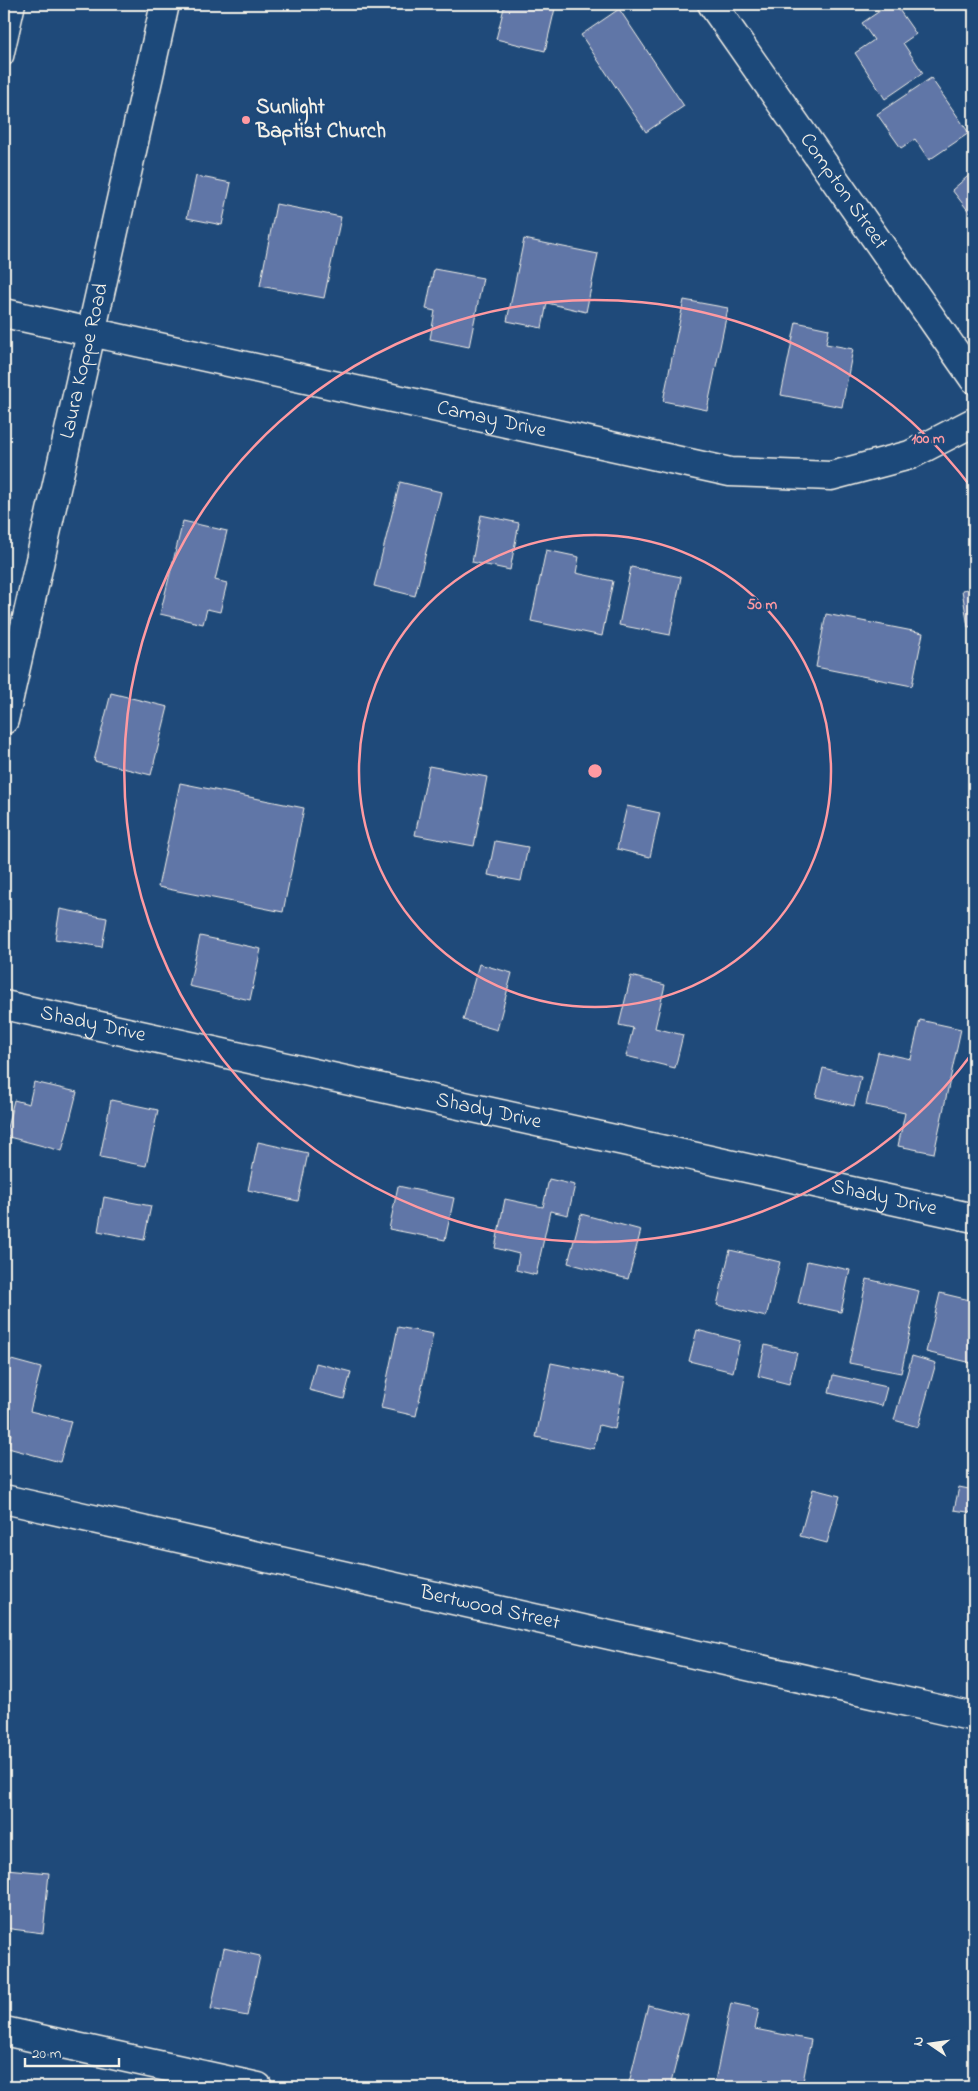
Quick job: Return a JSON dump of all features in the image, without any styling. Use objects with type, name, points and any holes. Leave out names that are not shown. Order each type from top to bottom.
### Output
[{"type":"street","name":"Laura Koppe Road","points":[[4,720],[165,4]]},
{"type":"street","name":"Compton Street","points":[[712,4],[974,379]]},
{"type":"street","name":"Camay Drive","points":[[4,313],[730,472],[832,476],[910,455],[974,422]]},
{"type":"street","name":"Shady Drive","points":[[4,1005],[974,1218]]},
{"type":"street","name":"Bertwood Street","points":[[4,1499],[974,1717]]},
{"type":"street","points":[[4,2031],[258,2087]]},
{"type":"lane","points":[[4,57],[16,4]]},
{"type":"building","points":[[505,4],[556,4],[545,51],[496,39]]},
{"type":"building","points":[[890,4],[895,4],[916,34],[903,43],[923,73],[885,99],[855,53],[874,40],[862,23]]},
{"type":"building","points":[[619,9],[684,106],[646,132],[581,35]]},
{"type":"building","points":[[931,78],[969,133],[929,160],[915,139],[901,148],[877,114]]},
{"type":"building","points":[[974,171],[974,218],[952,190]]},
{"type":"building","points":[[196,176],[231,183],[222,225],[187,218]]},
{"type":"building","points":[[276,204],[341,217],[324,298],[260,286]]},
{"type":"building","points":[[524,239],[598,254],[586,312],[547,303],[542,328],[507,321]]},
{"type":"building","points":[[434,269],[483,278],[469,347],[430,339],[435,311],[426,309]]},
{"type":"building","points":[[684,300],[728,308],[707,410],[663,401]]},
{"type":"building","points":[[796,322],[829,329],[826,344],[853,349],[842,407],[781,395]]},
{"type":"building","points":[[400,482],[441,492],[415,596],[374,586]]},
{"type":"building","points":[[481,515],[519,523],[510,570],[472,562]]},
{"type":"building","points":[[183,521],[227,531],[215,580],[227,583],[220,612],[207,609],[203,624],[160,614]]},
{"type":"building","points":[[546,550],[579,557],[576,573],[613,581],[602,636],[531,621]]},
{"type":"building","points":[[631,567],[681,577],[670,635],[619,625]]},
{"type":"building","points":[[974,588],[974,626],[968,627],[962,590]]},
{"type":"building","points":[[826,614],[923,633],[912,686],[816,667]]},
{"type":"building","points":[[111,693],[168,707],[151,775],[94,761]]},
{"type":"building","points":[[429,766],[487,777],[474,846],[415,835]]},
{"type":"building","points":[[180,783],[304,808],[283,912],[158,887]]},
{"type":"building","points":[[627,806],[660,813],[650,857],[617,849]]},
{"type":"building","points":[[495,841],[528,847],[521,881],[488,875]]},
{"type":"building","points":[[60,909],[107,918],[102,947],[55,939]]},
{"type":"building","points":[[200,936],[261,949],[250,1000],[189,986]]},
{"type":"building","points":[[479,964],[512,973],[497,1030],[463,1020]]},
{"type":"building","points":[[631,976],[665,985],[655,1028],[683,1035],[675,1068],[626,1056],[633,1028],[619,1025]]},
{"type":"building","points":[[920,1020],[961,1029],[934,1153],[898,1146],[905,1113],[866,1105],[878,1052],[911,1059]]},
{"type":"building","points":[[823,1068],[861,1077],[854,1106],[816,1097]]},
{"type":"building","points":[[34,1082],[77,1092],[62,1151],[5,1136],[14,1100],[29,1104]]},
{"type":"building","points":[[111,1100],[158,1110],[146,1166],[100,1157]]},
{"type":"building","points":[[258,1142],[308,1153],[298,1201],[248,1190]]},
{"type":"building","points":[[549,1179],[575,1185],[568,1215],[550,1211],[536,1275],[516,1270],[519,1254],[495,1248],[505,1199],[543,1207]]},
{"type":"building","points":[[398,1186],[454,1198],[445,1240],[389,1229]]},
{"type":"building","points":[[104,1197],[151,1206],[144,1240],[98,1231]]},
{"type":"building","points":[[581,1214],[641,1230],[628,1279],[568,1263]]},
{"type":"building","points":[[730,1250],[780,1262],[766,1317],[717,1305]]},
{"type":"building","points":[[807,1261],[850,1270],[841,1312],[798,1303]]},
{"type":"building","points":[[867,1279],[919,1291],[901,1373],[849,1363]]},
{"type":"building","points":[[940,1293],[974,1301],[974,1355],[972,1363],[926,1352]]},
{"type":"building","points":[[398,1327],[433,1334],[416,1416],[381,1408]]},
{"type":"building","points":[[697,1330],[740,1341],[733,1372],[689,1361]]},
{"type":"building","points":[[765,1345],[797,1353],[789,1384],[758,1376]]},
{"type":"building","points":[[912,1356],[936,1363],[918,1427],[894,1420]]},
{"type":"building","points":[[4,1358],[41,1368],[30,1411],[71,1421],[60,1462],[8,1448],[11,1434],[4,1432]]},
{"type":"building","points":[[316,1363],[351,1372],[344,1399],[309,1390]]},
{"type":"building","points":[[551,1363],[625,1378],[615,1429],[599,1425],[594,1449],[536,1437]]},
{"type":"building","points":[[833,1375],[887,1387],[882,1406],[829,1393]]},
{"type":"building","points":[[959,1487],[974,1490],[974,1513],[954,1510]]},
{"type":"building","points":[[813,1489],[840,1496],[827,1543],[800,1536]]},
{"type":"building","points":[[974,1539],[974,1575],[967,1574]]},
{"type":"building","points":[[6,1869],[49,1873],[43,1933],[4,1928]]},
{"type":"building","points":[[224,1948],[260,1956],[247,2016],[211,2009]]},
{"type":"building","points":[[731,2003],[759,2009],[755,2029],[811,2040],[802,2087],[714,2086]]},
{"type":"building","points":[[648,2005],[688,2015],[670,2087],[628,2087]]},
{"type":"place","name":"Sunlight Baptist Church","points":[[246,120]]}]
